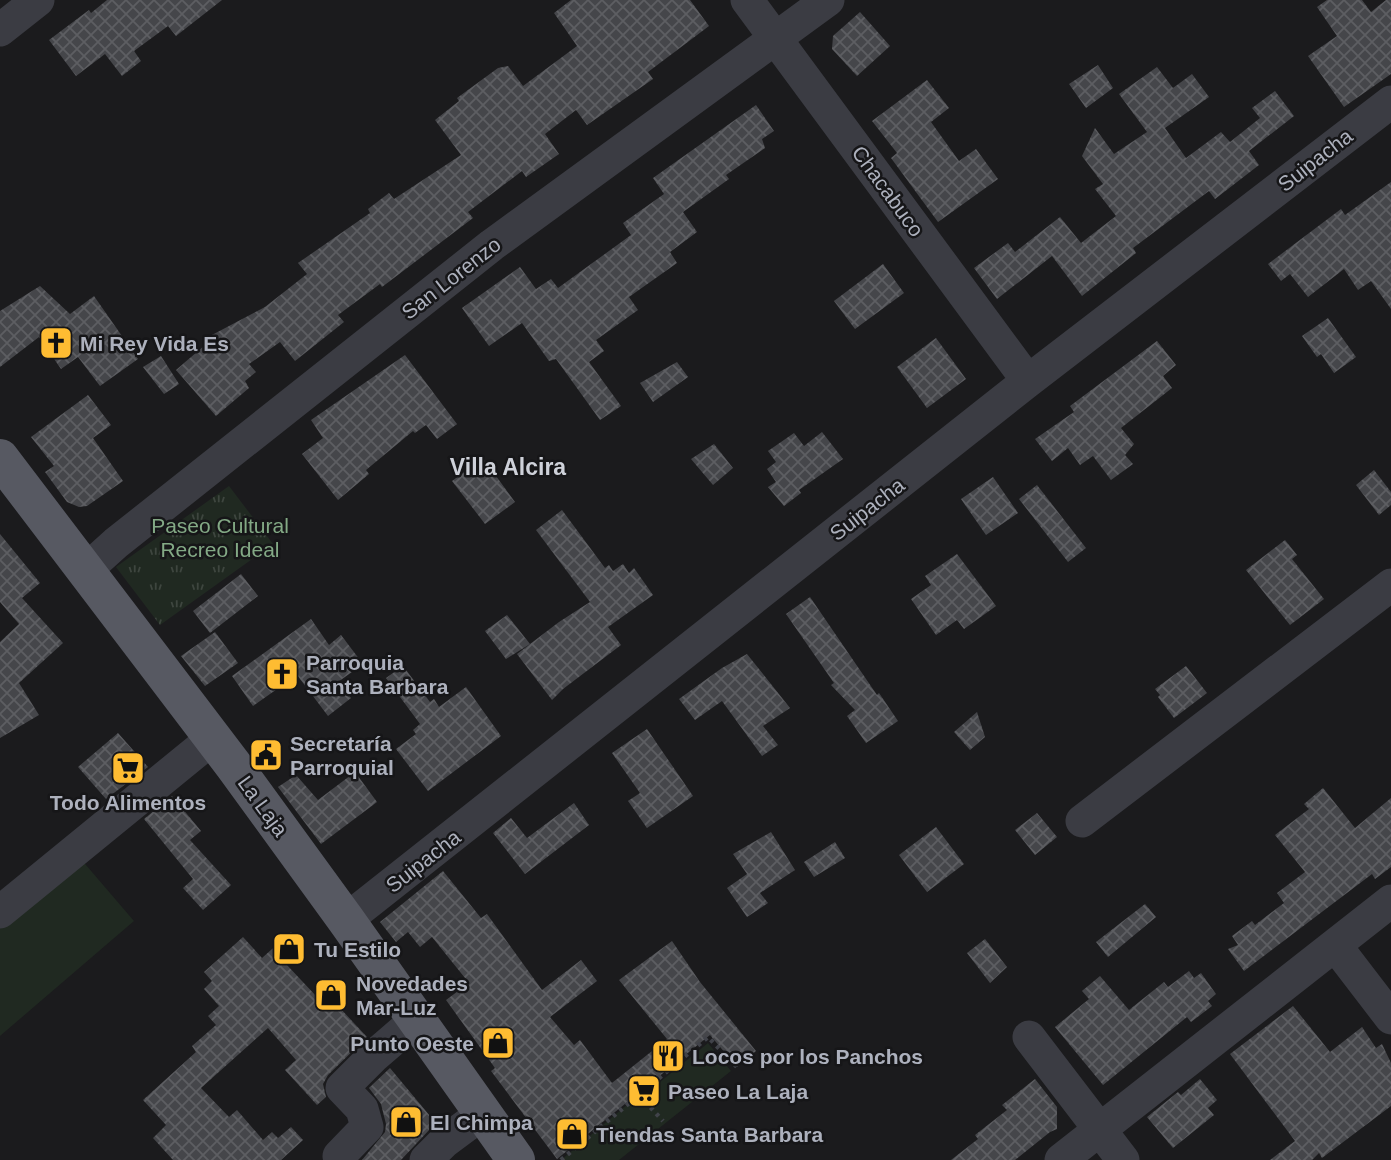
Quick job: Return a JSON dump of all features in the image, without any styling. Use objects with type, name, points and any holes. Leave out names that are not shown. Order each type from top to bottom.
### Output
[{"type":"main road","name":"La Laja","points":[[0,458],[213,738],[516,1160]]},
{"type":"street","points":[[0,30],[38,0]]},
{"type":"street","name":"Chacabuco","points":[[747,0],[1028,381]]},
{"type":"street","name":"San Lorenzo","points":[[85,571],[116,543],[492,245],[828,0]]},
{"type":"street","name":"Suipacha","points":[[346,920],[1028,381],[1391,102]]},
{"type":"street","points":[[1082,821],[1391,585]]},
{"type":"street","points":[[0,912],[213,738]]},
{"type":"street","points":[[1062,1160],[1391,901]]},
{"type":"street","points":[[1335,945],[1391,1018]]},
{"type":"street","points":[[339,1156],[367,1127],[362,1109],[342,1088],[373,1057],[417,1020]]},
{"type":"street","points":[[1029,1037],[1123,1160]]},
{"type":"street","points":[[426,1160],[444,1142],[483,1113]]},
{"type":"path","points":[[561,1160],[708,1037],[737,1067],[725,1056]]},
{"type":"path","points":[[639,1095],[663,1121]]},
{"type":"green space","name":"Paseo Cultural Recreo Ideal","points":[[229,486],[273,544],[160,625],[116,567]]},
{"type":"green space","points":[[80,858],[134,921],[0,1036],[0,927]]},
{"type":"green space","points":[[708,1043],[731,1071],[619,1160],[561,1160],[641,1093],[644,1095]]},
{"type":"building","points":[[107,0],[222,0],[176,36],[168,26],[134,51],[141,61],[122,76],[105,54],[76,76],[49,40]]},
{"type":"building","points":[[571,0],[690,0],[709,26],[648,72],[653,79],[587,125],[576,110],[545,134],[559,154],[526,177],[522,171],[468,212],[473,218],[382,287],[380,284],[338,315],[344,322],[295,361],[280,342],[249,364],[256,372],[245,381],[249,388],[216,416],[176,370],[212,339],[210,336],[265,307],[307,274],[298,263],[370,213],[368,209],[389,193],[394,199],[461,155],[435,120],[459,101],[457,98],[498,68],[508,66],[523,86],[577,46],[554,13]]},
{"type":"building","points":[[1327,0],[1362,0],[1371,12],[1386,0],[1391,0],[1391,74],[1344,107],[1308,56],[1337,36],[1317,7]]},
{"type":"building","points":[[860,12],[890,46],[857,76],[832,49],[833,36]]},
{"type":"building","points":[[1098,65],[1113,88],[1086,108],[1069,84]]},
{"type":"building","points":[[1157,67],[1173,88],[1192,74],[1209,97],[1165,128],[1186,158],[1221,132],[1230,142],[1260,118],[1252,108],[1275,91],[1294,116],[1249,151],[1259,165],[1215,199],[1209,191],[1133,248],[1136,253],[1082,296],[1052,256],[997,299],[974,268],[1008,243],[1015,252],[1060,217],[1081,243],[1116,216],[1095,189],[1103,184],[1082,156],[1095,128],[1114,154],[1147,132],[1119,94]]},
{"type":"building","points":[[927,80],[949,108],[931,122],[959,161],[976,149],[998,179],[938,222],[891,158],[897,153],[872,121]]},
{"type":"building","points":[[756,105],[774,131],[762,139],[765,148],[726,175],[729,179],[683,212],[697,232],[670,252],[677,263],[629,297],[638,310],[596,340],[604,351],[589,362],[621,406],[600,420],[556,359],[549,361],[522,323],[489,346],[462,308],[520,267],[536,289],[551,279],[558,288],[631,235],[623,223],[664,194],[653,178]]},
{"type":"building","points":[[1391,182],[1391,309],[1371,281],[1358,290],[1344,269],[1308,297],[1290,274],[1281,281],[1268,264],[1341,209],[1345,215]]},
{"type":"building","points":[[883,264],[904,293],[855,329],[834,301]]},
{"type":"building","points":[[40,286],[70,314],[94,296],[138,359],[100,386],[78,357],[61,369],[39,337],[0,367],[0,311]]},
{"type":"building","points":[[1328,318],[1356,357],[1334,373],[1321,354],[1317,357],[1302,336]]},
{"type":"building","points":[[936,338],[966,379],[927,408],[897,367]]},
{"type":"building","points":[[1157,341],[1176,365],[1163,376],[1172,388],[1121,428],[1134,444],[1125,455],[1133,464],[1111,480],[1093,456],[1080,465],[1068,448],[1052,461],[1035,439],[1074,412],[1070,406]]},
{"type":"building","points":[[405,355],[457,424],[437,439],[426,425],[415,433],[413,431],[366,470],[369,474],[338,500],[302,454],[323,438],[311,420]]},
{"type":"building","points":[[161,356],[179,384],[164,394],[143,367]]},
{"type":"building","points":[[677,362],[688,377],[653,402],[640,383]]},
{"type":"building","points":[[88,395],[111,425],[93,438],[123,481],[87,506],[79,507],[67,502],[45,472],[54,466],[31,437]]},
{"type":"building","points":[[822,432],[843,459],[799,490],[801,493],[784,506],[768,487],[776,482],[767,469],[776,462],[768,451],[794,433],[804,446]]},
{"type":"building","points":[[714,444],[733,468],[713,485],[691,459]]},
{"type":"building","points":[[483,458],[515,502],[485,524],[452,481]]},
{"type":"building","points":[[1374,470],[1391,492],[1391,505],[1379,515],[1356,485]]},
{"type":"building","points":[[993,477],[1018,513],[986,535],[961,499]]},
{"type":"building","points":[[1037,485],[1086,548],[1068,562],[1019,499]]},
{"type":"building","points":[[562,510],[605,568],[609,565],[613,571],[623,564],[629,573],[634,568],[653,595],[608,627],[621,645],[552,700],[517,654],[590,602],[536,530]]},
{"type":"building","points":[[0,534],[40,583],[22,598],[63,643],[19,683],[39,715],[0,738],[0,642],[19,624],[0,602]]},
{"type":"building","points":[[1285,540],[1297,555],[1292,559],[1324,599],[1290,625],[1246,570]]},
{"type":"building","points":[[957,554],[996,606],[964,629],[957,620],[936,635],[911,599],[931,585],[925,576]]},
{"type":"building","points":[[241,574],[258,596],[210,633],[193,611]]},
{"type":"building","points":[[810,597],[898,721],[866,743],[847,716],[855,710],[831,685],[834,683],[786,614]]},
{"type":"building","points":[[507,615],[530,644],[506,659],[485,631]]},
{"type":"building","points":[[311,619],[329,645],[341,635],[363,664],[338,682],[351,698],[328,716],[297,675],[253,706],[232,676]]},
{"type":"building","points":[[215,632],[238,663],[205,686],[181,656]]},
{"type":"building","points":[[747,654],[790,708],[763,726],[778,745],[762,756],[722,701],[695,720],[679,699],[722,668]]},
{"type":"building","points":[[403,666],[430,702],[434,699],[439,707],[466,687],[501,736],[428,791],[396,749],[416,734],[413,730],[420,724],[386,678]]},
{"type":"building","points":[[1186,666],[1207,693],[1174,718],[1155,689]]},
{"type":"building","points":[[977,712],[985,737],[970,750],[954,732]]},
{"type":"building","points":[[647,729],[693,796],[647,828],[628,801],[640,793],[612,753]]},
{"type":"building","points":[[118,733],[148,767],[106,799],[78,767]]},
{"type":"building","points":[[355,772],[377,802],[321,844],[278,787],[296,775],[318,800]]},
{"type":"building","points":[[1323,788],[1355,828],[1391,798],[1391,867],[1375,879],[1372,874],[1244,971],[1228,949],[1238,945],[1232,936],[1252,921],[1255,925],[1284,903],[1277,893],[1305,872],[1275,835],[1309,809],[1304,804]]},
{"type":"building","points":[[172,796],[201,831],[190,840],[231,885],[203,910],[183,888],[193,879],[144,819]]},
{"type":"building","points":[[574,803],[589,825],[525,874],[493,833],[511,818],[527,838]]},
{"type":"building","points":[[1037,813],[1057,837],[1035,855],[1015,830]]},
{"type":"building","points":[[936,827],[964,864],[927,892],[899,855]]},
{"type":"building","points":[[771,832],[795,870],[760,893],[768,903],[747,917],[727,888],[747,874],[733,854]]},
{"type":"building","points":[[835,842],[845,858],[814,877],[804,862]]},
{"type":"building","points":[[443,871],[481,918],[487,914],[542,990],[581,960],[597,981],[550,1017],[574,1045],[580,1040],[612,1083],[667,1039],[619,980],[672,941],[700,982],[756,1051],[737,1067],[710,1035],[557,1159],[491,1071],[495,1068],[446,1000],[469,983],[432,937],[420,947],[408,932],[396,942],[380,922]]},
{"type":"building","points":[[1145,904],[1156,917],[1108,957],[1096,942]]},
{"type":"building","points":[[291,932],[305,948],[286,964],[317,997],[324,991],[367,1037],[328,1075],[323,1084],[326,1097],[317,1105],[285,1070],[296,1060],[268,1028],[201,1088],[229,1117],[237,1110],[263,1140],[272,1132],[278,1138],[291,1127],[303,1140],[281,1160],[173,1160],[153,1138],[166,1125],[143,1100],[196,1052],[192,1046],[216,1025],[208,1016],[219,1006],[204,989],[212,981],[204,972],[243,937],[262,958]]},
{"type":"building","points":[[985,939],[1007,967],[990,983],[967,953]]},
{"type":"building","points":[[1189,971],[1194,978],[1201,973],[1216,994],[1208,1001],[1212,1006],[1191,1022],[1187,1017],[1103,1085],[1055,1027],[1089,999],[1082,991],[1100,976],[1129,1010],[1164,982],[1168,987]]},
{"type":"building","points":[[1293,1006],[1330,1052],[1362,1027],[1376,1048],[1382,1044],[1391,1063],[1391,1106],[1322,1158],[1319,1153],[1312,1160],[1270,1160],[1295,1141],[1230,1054]]},
{"type":"building","points":[[390,1068],[430,1116],[430,1129],[401,1160],[362,1160],[385,1132],[386,1124],[381,1104],[369,1088]]},
{"type":"building","points":[[1035,1079],[1057,1107],[1057,1129],[1015,1160],[951,1160],[978,1139],[975,1135],[1007,1110],[1002,1105]]},
{"type":"building","points":[[1200,1079],[1217,1100],[1208,1108],[1214,1115],[1173,1148],[1147,1117],[1178,1092],[1181,1095]]},
{"type":"place","name":"Mi Rey Vida Es","points":[[56,343]]},
{"type":"place","name":"Parroquia Santa Barbara","points":[[282,674]]},
{"type":"place","name":"Secretaría Parroquial","points":[[266,755]]},
{"type":"place","name":"Todo Alimentos","points":[[128,768]]},
{"type":"place","name":"Tu Estilo","points":[[289,949]]},
{"type":"place","name":"Novedades Mar-Luz","points":[[331,995]]},
{"type":"place","name":"Punto Oeste","points":[[498,1043]]},
{"type":"place","name":"Locos por los Panchos","points":[[668,1056]]},
{"type":"place","name":"Paseo La Laja","points":[[644,1091]]},
{"type":"place","name":"El Chimpa","points":[[406,1122]]},
{"type":"place","name":"Tiendas Santa Barbara","points":[[572,1134]]},
{"type":"district","name":"Villa Alcira","points":[[508,467]]}]
